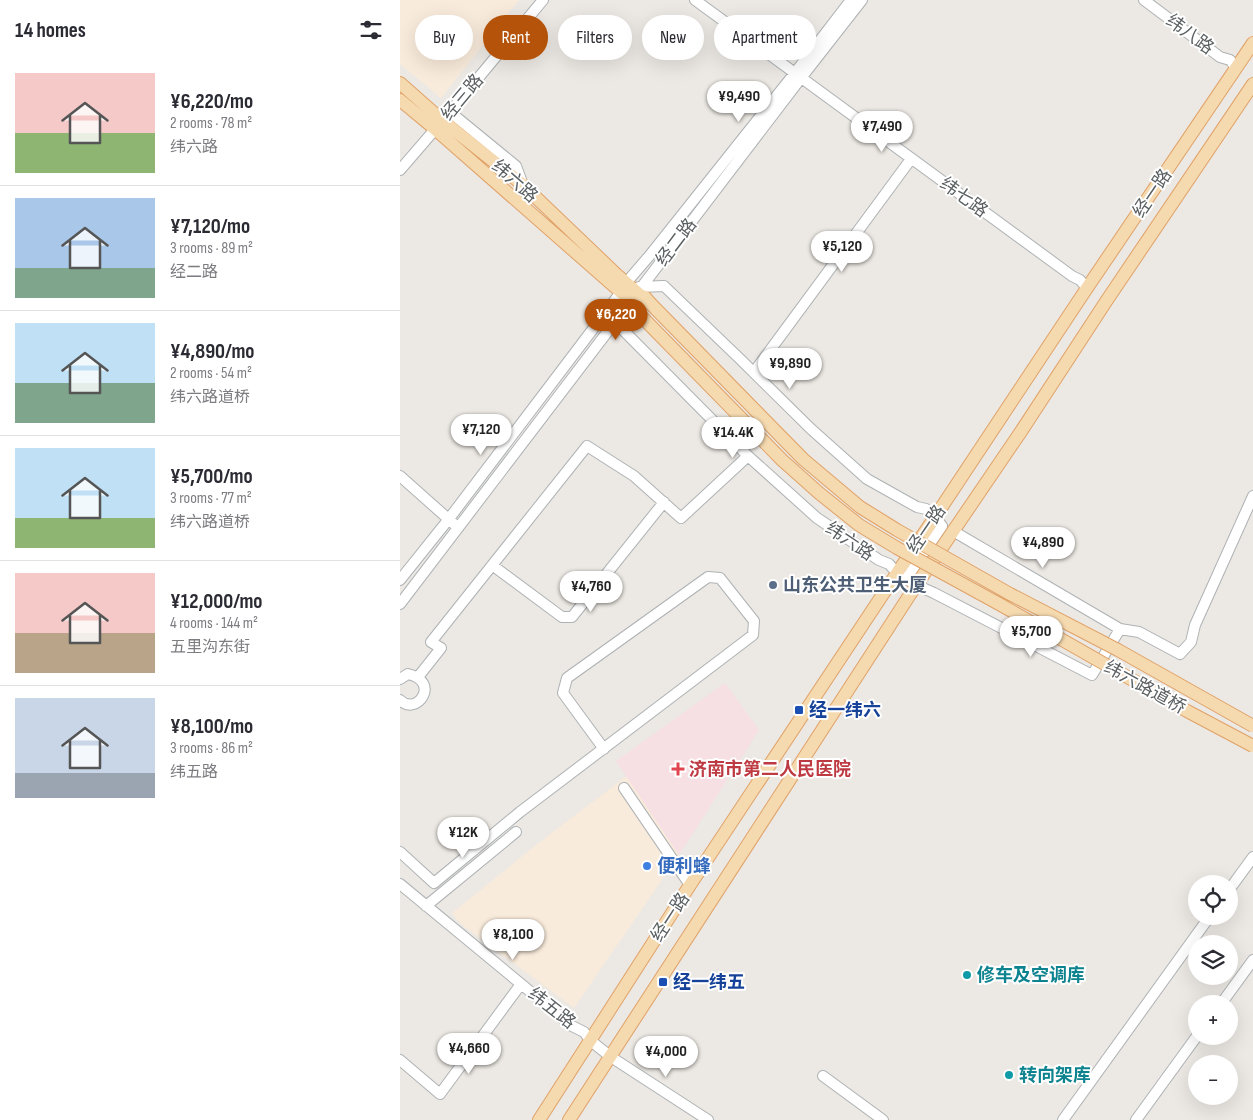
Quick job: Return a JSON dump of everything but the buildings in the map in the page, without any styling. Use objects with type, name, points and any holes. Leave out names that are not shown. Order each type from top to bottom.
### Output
[{"type":"main road","name":"经一路","points":[[540,1120],[690,885],[1253,42]]},
{"type":"main road","name":"纬六路","points":[[400,83],[623,288],[645,297],[650,303]]},
{"type":"main road","name":"经一路","points":[[569,1120],[916,585],[1253,84]]},
{"type":"main road","name":"纬六路","points":[[400,100],[443,121],[523,185],[623,288]]},
{"type":"main road","name":"纬六路","points":[[637,294],[640,315]]},
{"type":"main road","name":"纬六路道桥","points":[[650,303],[803,459],[860,507],[896,530],[1010,594],[1126,655],[1253,726]]},
{"type":"main road","name":"纬六路道桥","points":[[640,315],[782,460],[818,493],[859,525],[1187,711],[1253,746]]},
{"type":"street","name":"经三路","points":[[400,170],[543,0]]},
{"type":"street","name":"纬七路","points":[[695,0],[911,159],[1080,280],[1087,288]]},
{"type":"street","name":"经二路","points":[[400,604],[637,294],[851,0]]},
{"type":"street","name":"经二路","points":[[400,580],[448,520],[623,288],[862,0]]},
{"type":"street","name":"纬八路","points":[[1144,0],[1220,56],[1230,60],[1236,68]]},
{"type":"street","points":[[754,372],[911,159]]},
{"type":"street","name":"纬六路","points":[[935,517],[926,509],[917,507],[867,479],[811,429],[664,286],[637,294],[623,288],[622,329],[748,456],[817,518],[879,560],[889,564],[897,573],[916,585],[1092,675],[1120,629]]},
{"type":"street","points":[[418,677],[441,648],[431,642],[587,446],[634,476],[681,518],[748,456]]},
{"type":"street","points":[[400,476],[458,527]]},
{"type":"street","points":[[953,531],[1120,629],[1139,632],[1180,654],[1191,642],[1195,625],[1250,509],[1253,496]]},
{"type":"street","points":[[492,566],[562,618],[572,617],[664,502]]},
{"type":"street","points":[[916,585],[910,574],[942,526],[935,517]]},
{"type":"street","points":[[400,852],[434,883],[520,812],[604,749],[753,635],[754,621],[720,578],[708,577],[567,678],[563,693],[604,749]]},
{"type":"street","points":[[400,679],[408,674],[418,677],[424,684],[425,693],[419,702],[411,705],[400,700]]},
{"type":"street","points":[[624,788],[690,885]]},
{"type":"street","points":[[426,906],[516,832]]},
{"type":"street","points":[[1238,877],[1253,856]]},
{"type":"street","name":"纬五路","points":[[400,884],[572,1026],[584,1032],[591,1041],[611,1057],[708,1120]]},
{"type":"street","points":[[1062,1120],[1203,925]]},
{"type":"street","points":[[1228,995],[1253,960]]},
{"type":"street","points":[[400,1060],[440,1094],[521,984]]},
{"type":"street","points":[[1136,1120],[1190,1045]]},
{"type":"street","points":[[824,1076],[882,1120]]},
{"type":"shaded area","points":[[400,0],[519,0],[507,15],[483,15],[483,45],[473,58],[473,15],[415,15],[415,60],[471,60],[441,98],[400,64]]},
{"type":"shaded area","name":"济南市第二人民医院","points":[[725,683],[759,730],[679,855],[616,761]]},
{"type":"shaded area","points":[[627,776],[679,855],[574,1008],[461,924],[452,913],[550,834]]},
{"type":"place","name":"山东公共卫生大厦","points":[[773,585]]},
{"type":"place","name":"经一纬六","points":[[799,710]]},
{"type":"place","name":"济南市第二人民医院","points":[[678,769]]},
{"type":"place","name":"便利蜂","points":[[647,866]]},
{"type":"place","name":"修车及空调库","points":[[967,975]]},
{"type":"place","name":"经一纬五","points":[[663,982]]},
{"type":"place","name":"转向架库","points":[[1009,1075]]}]
